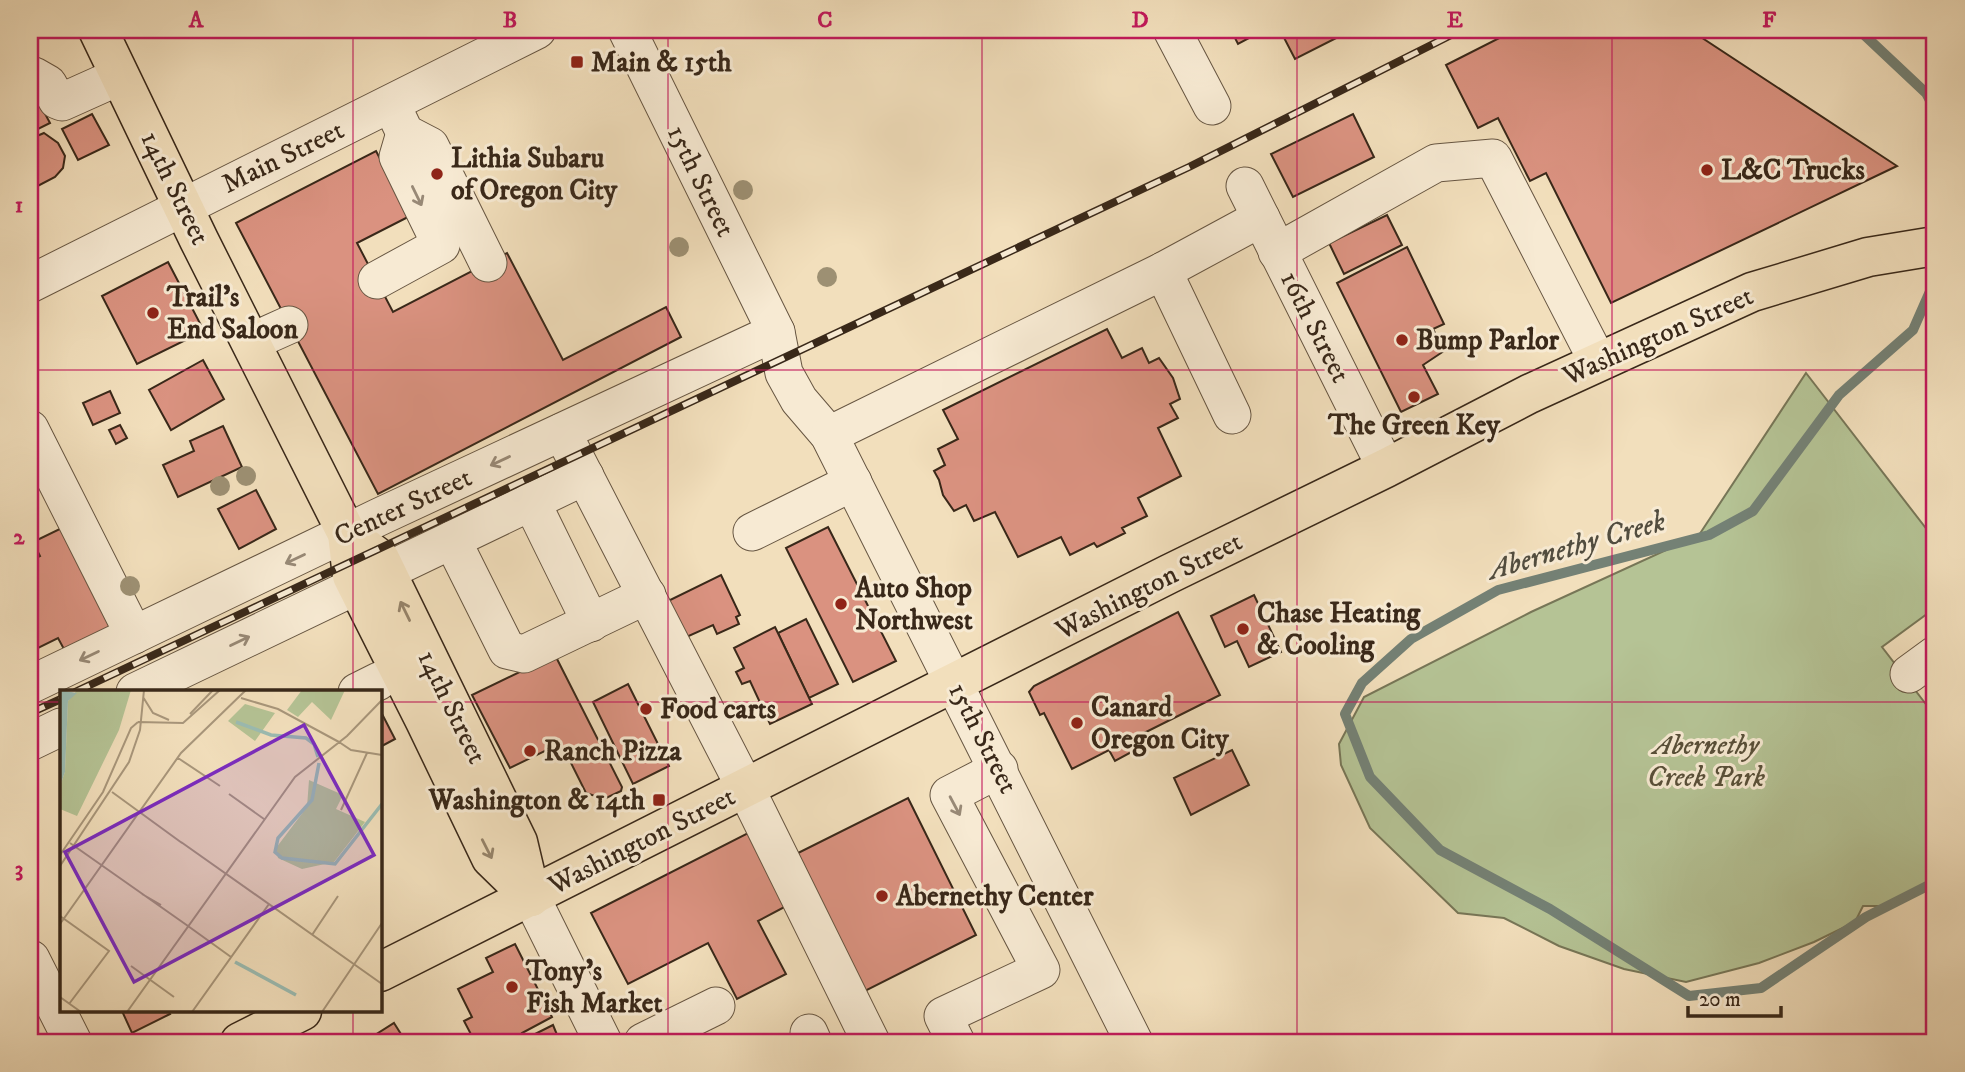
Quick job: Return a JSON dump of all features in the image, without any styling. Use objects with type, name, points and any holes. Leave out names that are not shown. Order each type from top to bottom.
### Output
[{"type":"main road","name":"14th Street","points":[[98,30],[347,534],[380,559],[372,579],[519,842],[531,897]]},
{"type":"main road","name":"Washington Street","points":[[382,971],[1529,394],[1752,292],[1868,257],[1935,246]]},
{"type":"main road","points":[[240,1042],[300,1012]]},
{"type":"street","name":"Main Street","points":[[30,284],[183,206],[398,118],[537,30]]},
{"type":"street","name":"15th Street","points":[[627,30],[776,332],[784,373],[799,400],[829,435],[999,769],[1121,1038]]},
{"type":"street","points":[[1171,30],[1212,106]]},
{"type":"street","points":[[30,78],[34,76],[48,84],[57,100],[62,102],[120,75]]},
{"type":"street","points":[[398,118],[430,146],[488,263]]},
{"type":"street","points":[[377,280],[441,245],[398,157],[398,118]]},
{"type":"street","points":[[1278,252],[1436,163],[1493,158],[1598,362]]},
{"type":"street","name":"16th Street","points":[[1163,271],[1253,202],[1386,468]]},
{"type":"street","points":[[829,435],[1163,271],[1232,415]]},
{"type":"street","points":[[251,342],[289,325]]},
{"type":"street","name":"Center Street","points":[[30,685],[776,332]]},
{"type":"street","points":[[30,429],[135,635]]},
{"type":"street","points":[[562,432],[746,789],[871,1042]]},
{"type":"street","name":"Center Street","points":[[144,690],[192,680],[372,579],[585,476]]},
{"type":"street","points":[[752,532],[853,482]]},
{"type":"street","points":[[531,501],[591,623]]},
{"type":"street","points":[[452,540],[507,650],[524,654],[646,595]]},
{"type":"street","points":[[30,742],[60,727]]},
{"type":"street","points":[[956,1042],[943,1016],[1041,970],[949,795],[999,769]]},
{"type":"street","name":"14th Street","points":[[531,897],[603,1042]]},
{"type":"street","points":[[31,959],[73,1042]]},
{"type":"street","points":[[643,1042],[716,1006]]},
{"type":"green space","name":"Abernethy Creek Park","points":[[1806,373],[1935,540],[1935,608],[1882,647],[1935,716],[1935,878],[1886,906],[1863,906],[1855,922],[1814,942],[1759,963],[1686,982],[1624,969],[1559,946],[1504,918],[1458,913],[1370,828],[1341,765],[1339,744],[1364,697],[1531,612],[1699,535]]},
{"type":"building","points":[[1231,30],[1264,30],[1238,44]]},
{"type":"building","points":[[1280,30],[1352,30],[1295,59]]},
{"type":"building","name":"L&C Trucks","points":[[1515,30],[1690,30],[1897,166],[1611,303],[1546,173],[1530,181],[1498,118],[1478,128],[1446,65]]},
{"type":"building","points":[[34,93],[50,123],[30,133],[30,95]]},
{"type":"building","points":[[92,114],[109,145],[78,160],[62,129]]},
{"type":"building","points":[[1353,114],[1374,157],[1293,197],[1271,154]]},
{"type":"building","points":[[44,133],[58,143],[65,156],[63,168],[55,177],[30,190],[30,139]]},
{"type":"building","points":[[376,151],[410,216],[357,243],[393,312],[507,253],[563,360],[666,307],[681,337],[378,494],[236,223]]},
{"type":"building","points":[[1387,215],[1402,245],[1344,274],[1329,243]]},
{"type":"building","name":"Bump Parlor","points":[[1407,247],[1444,324],[1433,329],[1444,351],[1423,365],[1438,394],[1401,412],[1337,283]]},
{"type":"building","name":"Trail's End Saloon","points":[[168,262],[204,331],[137,364],[102,296]]},
{"type":"building","points":[[1107,329],[1122,358],[1142,348],[1149,363],[1159,358],[1173,378],[1180,399],[1170,404],[1178,418],[1158,428],[1181,476],[1138,498],[1147,516],[1122,528],[1125,533],[1097,547],[1094,543],[1070,555],[1061,537],[1018,557],[995,512],[974,521],[966,505],[954,511],[943,495],[934,471],[945,465],[938,449],[958,439],[943,410]]},
{"type":"building","points":[[203,360],[224,399],[171,430],[149,390]]},
{"type":"building","points":[[110,391],[120,413],[93,425],[83,403]]},
{"type":"building","points":[[120,425],[127,438],[116,444],[109,430]]},
{"type":"building","points":[[223,426],[242,467],[178,497],[163,465],[194,451],[190,441]]},
{"type":"building","points":[[256,490],[276,529],[239,549],[218,509]]},
{"type":"building","points":[[72,523],[123,621],[65,651],[58,638],[30,652],[30,561],[40,556],[33,542]]},
{"type":"building","name":"Auto Shop Northwest","points":[[828,527],[896,661],[853,682],[786,548]]},
{"type":"building","points":[[721,575],[740,615],[736,617],[739,624],[717,634],[713,625],[682,639],[664,603]]},
{"type":"building","name":"Chase Heating & Cooling","points":[[1254,595],[1281,652],[1249,667],[1237,641],[1225,647],[1211,616]]},
{"type":"building","points":[[1178,612],[1220,695],[1132,739],[1137,749],[1115,761],[1109,750],[1072,769],[1044,713],[1040,715],[1029,692],[1034,686]]},
{"type":"building","points":[[806,619],[838,684],[809,698],[778,633]]},
{"type":"building","points":[[775,627],[812,704],[770,724],[750,681],[742,684],[736,672],[744,668],[734,648]]},
{"type":"building","points":[[555,655],[622,787],[621,791],[604,799],[586,793],[561,743],[510,768],[472,695]]},
{"type":"building","points":[[628,684],[669,766],[633,784],[593,702]]},
{"type":"building","points":[[382,714],[395,739],[382,746]]},
{"type":"building","points":[[1232,750],[1249,785],[1191,815],[1174,778]]},
{"type":"building","name":"Abernethy Center","points":[[908,798],[976,935],[857,995],[788,858]]},
{"type":"building","points":[[754,830],[792,903],[758,921],[786,974],[737,999],[708,943],[628,984],[591,913]]},
{"type":"building","points":[[515,944],[552,1017],[522,1033],[526,1042],[475,1042],[464,1021],[472,1017],[458,989],[493,972],[486,958]]},
{"type":"building","points":[[122,1012],[170,1014],[132,1033]]},
{"type":"building","points":[[394,1023],[406,1042],[364,1042]]},
{"type":"building","points":[[553,1025],[560,1042],[531,1042],[529,1037]]},
{"type":"waterway","name":"Abernethy Creek","points":[[1859,30],[1926,93],[1935,110]]},
{"type":"waterway","name":"Abernethy Creek","points":[[1935,280],[1913,330],[1839,395],[1753,511],[1709,535],[1498,590],[1411,639],[1362,683],[1345,714],[1370,777],[1440,850],[1550,909],[1689,996],[1761,988],[1866,917],[1935,882]]},
{"type":"railway","points":[[79,690],[1189,167],[1461,30]]},
{"type":"railway","points":[[30,713],[60,699]]},
{"type":"place","name":"Main & 15th","points":[[577,62]]},
{"type":"place","name":"L&C Trucks","points":[[1707,170]]},
{"type":"place","name":"Lithia Subaru of Oregon City","points":[[437,174]]},
{"type":"place","name":"Trail's End Saloon","points":[[153,313]]},
{"type":"place","name":"Bump Parlor","points":[[1402,340]]},
{"type":"place","name":"The Green Key","points":[[1414,397]]},
{"type":"place","name":"Auto Shop Northwest","points":[[841,604]]},
{"type":"place","name":"Chase Heating & Cooling","points":[[1243,629]]},
{"type":"place","name":"Food carts","points":[[646,709]]},
{"type":"place","name":"Canard Oregon City","points":[[1077,723]]},
{"type":"place","name":"Ranch Pizza","points":[[530,751]]},
{"type":"place","name":"Washington & 14th","points":[[659,800]]},
{"type":"place","name":"Abernethy Center","points":[[882,896]]},
{"type":"place","name":"Tony’s Fish Market","points":[[512,987]]}]
